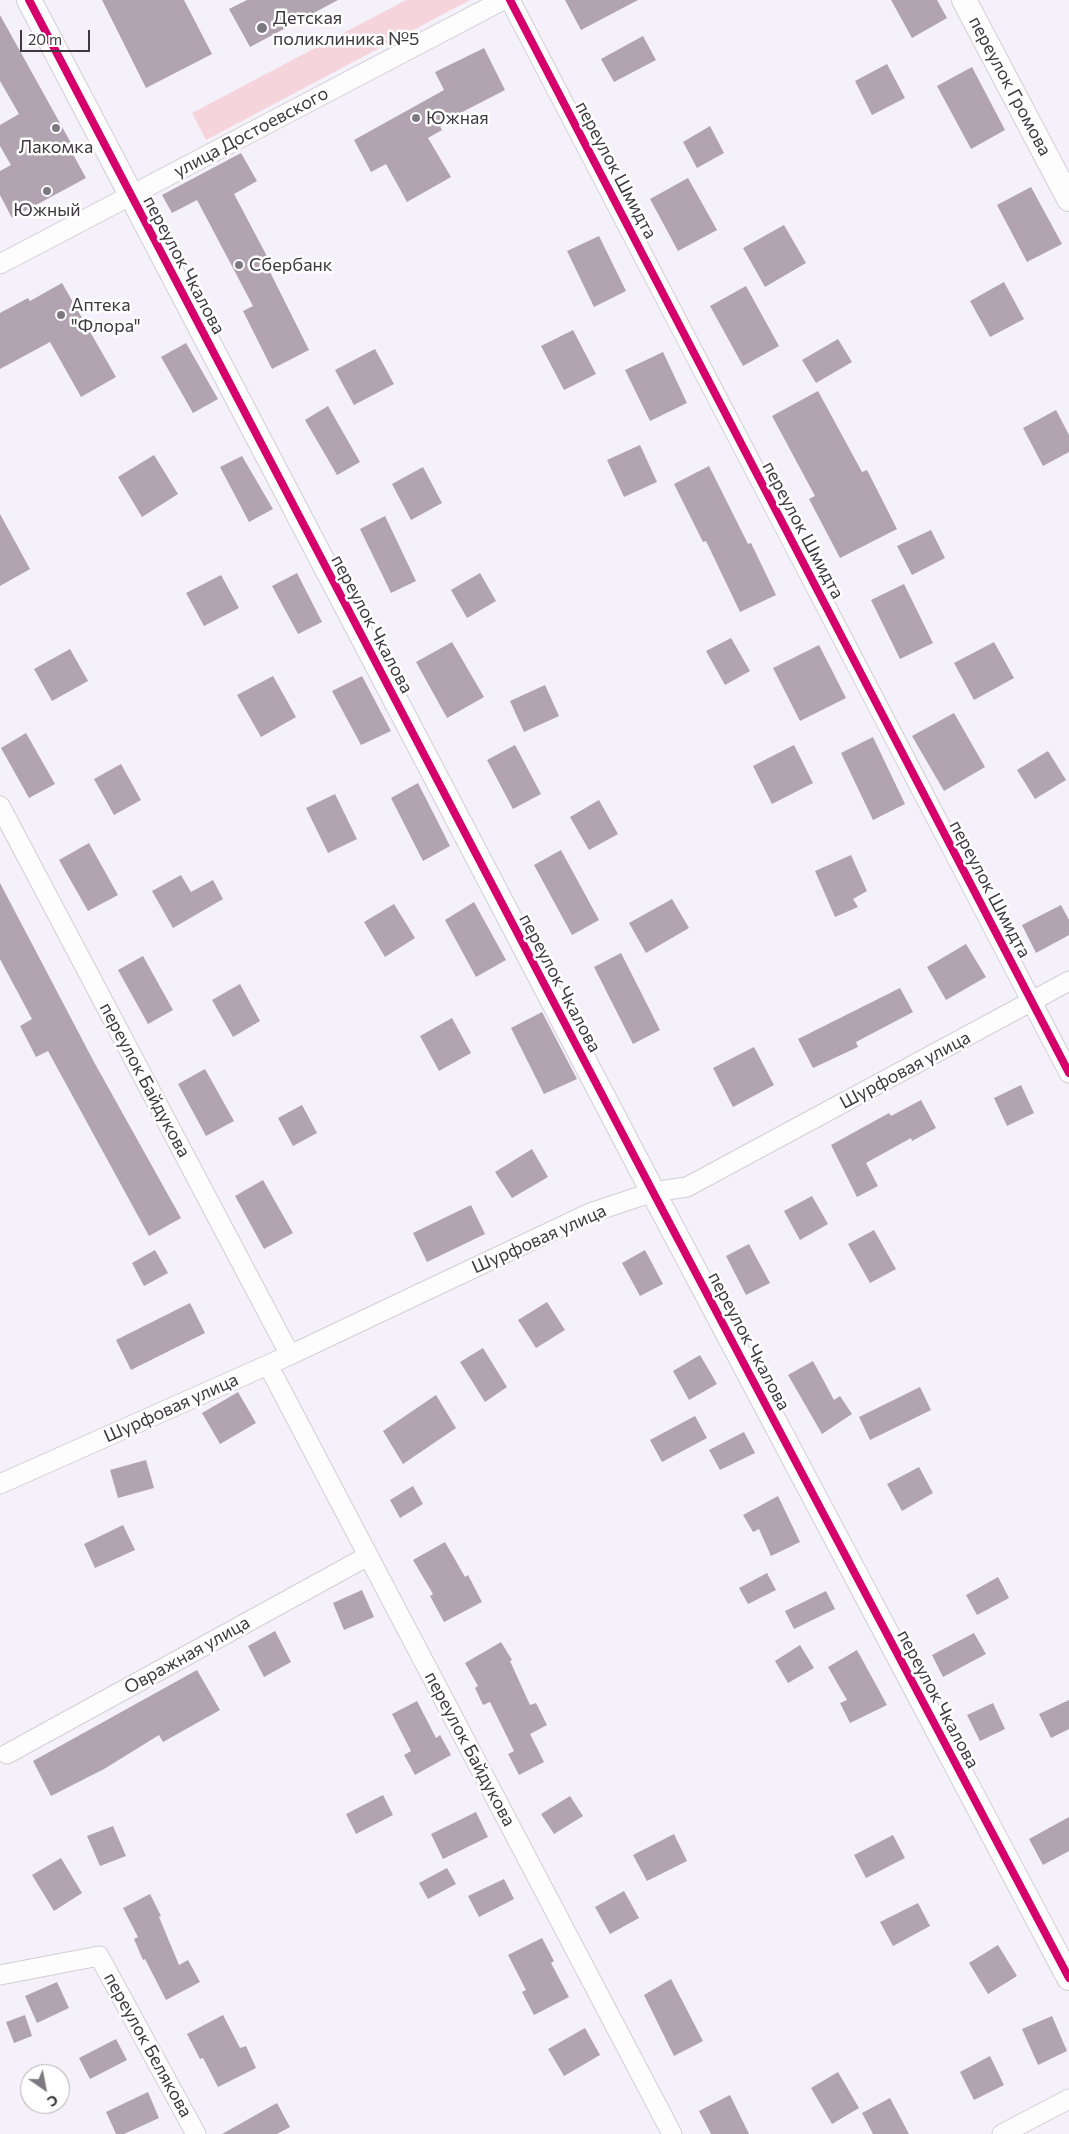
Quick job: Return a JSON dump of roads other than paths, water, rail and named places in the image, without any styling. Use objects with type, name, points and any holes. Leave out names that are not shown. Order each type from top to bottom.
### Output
[{"type":"street","name":"переулок Чкалова","points":[[28,0],[653,1192],[1069,1978]]},
{"type":"street","name":"улица Достоевского","points":[[0,264],[503,0]]},
{"type":"street","name":"переулок Шмидта","points":[[510,0],[1069,1073]]},
{"type":"street","name":"переулок Громова","points":[[964,0],[1069,198]]},
{"type":"street","name":"переулок Байдукова","points":[[0,806],[290,1355]]},
{"type":"street","name":"Шурфовая улица","points":[[0,1484],[290,1355],[590,1213],[653,1192],[687,1187],[1069,981]]},
{"type":"street","name":"переулок Байдукова","points":[[268,1365],[672,2134]]},
{"type":"street","name":"Овражная улица","points":[[6,1754],[368,1556]]},
{"type":"street","name":"переулок Белякова","points":[[0,1974],[99,1956],[196,2134]]},
{"type":"street","points":[[1002,2134],[1069,2099]]},
{"type":"place","name":"Детская поликлиника №5","points":[[262,28]]},
{"type":"place","name":"Южная","points":[[416,118]]},
{"type":"place","name":"Лакомка","points":[[56,128]]},
{"type":"place","name":"Южный","points":[[47,191]]},
{"type":"place","name":"Сбербанк","points":[[239,265]]},
{"type":"place","name":"Аптека \"Флора\"","points":[[61,315]]}]
